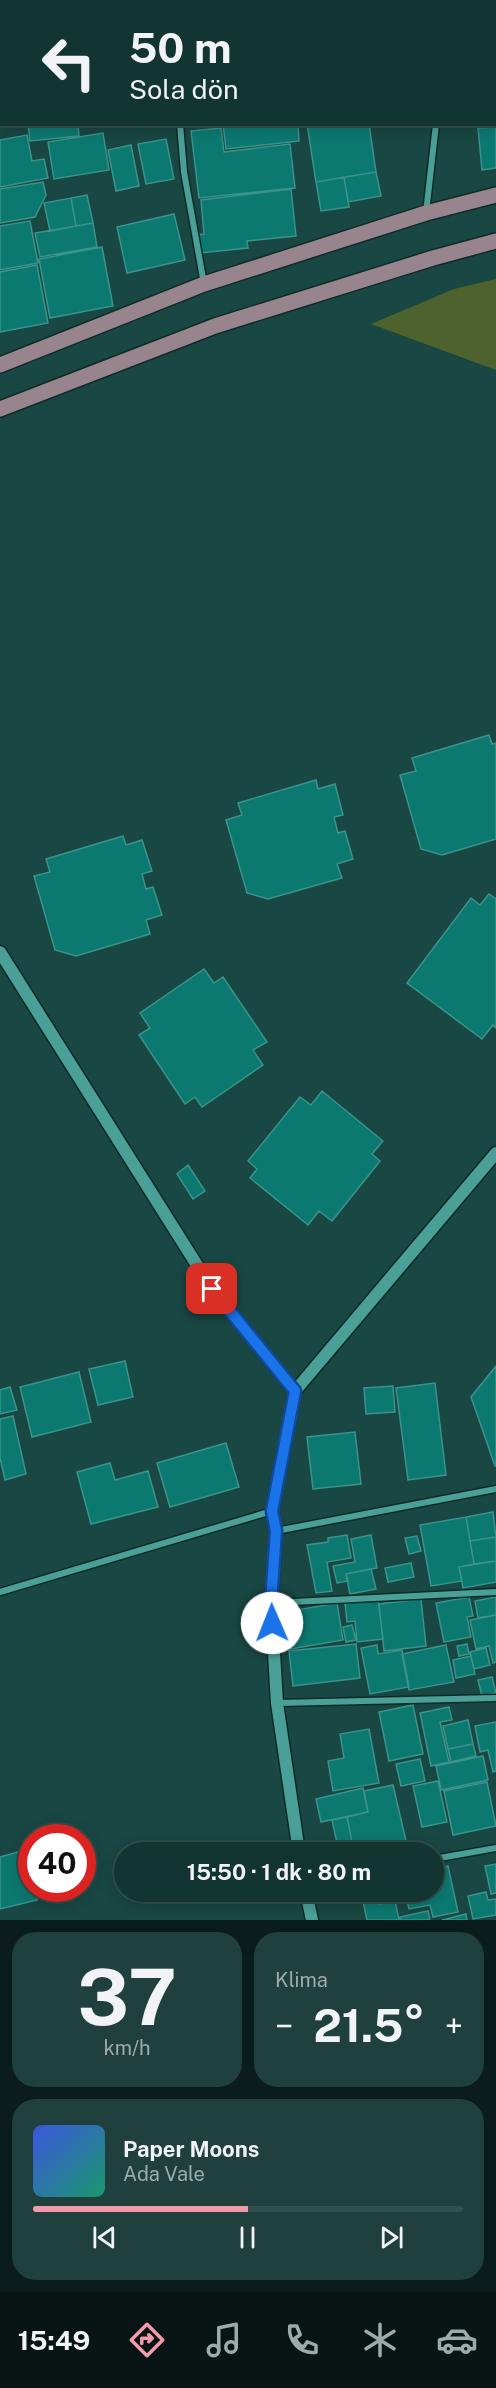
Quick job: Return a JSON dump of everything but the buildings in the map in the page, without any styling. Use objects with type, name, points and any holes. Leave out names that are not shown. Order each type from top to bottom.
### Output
[{"type":"main road","points":[[0,365],[204,284],[426,213],[496,195]]},
{"type":"main road","points":[[0,409],[215,326],[432,258],[496,242]]},
{"type":"street","points":[[180,126],[184,172],[204,284]]},
{"type":"street","points":[[426,213],[436,126]]},
{"type":"street","points":[[0,952],[212,1289],[295,1391]]},
{"type":"street","points":[[298,1842],[277,1703],[271,1603],[276,1531],[272,1511],[295,1391],[496,1153]]},
{"type":"street","points":[[276,1531],[496,1489]]},
{"type":"street","points":[[0,1592],[272,1511]]},
{"type":"street","points":[[271,1603],[496,1592]]},
{"type":"street","points":[[277,1703],[496,1698]]},
{"type":"street","points":[[444,1857],[496,1848]]},
{"type":"street","points":[[308,1902],[312,1920]]},
{"type":"green space","points":[[496,279],[496,370],[371,324],[454,289]]},
{"type":"route","points":[[212,1289],[295,1391],[272,1511],[276,1531],[271,1603],[272,1623]]}]
